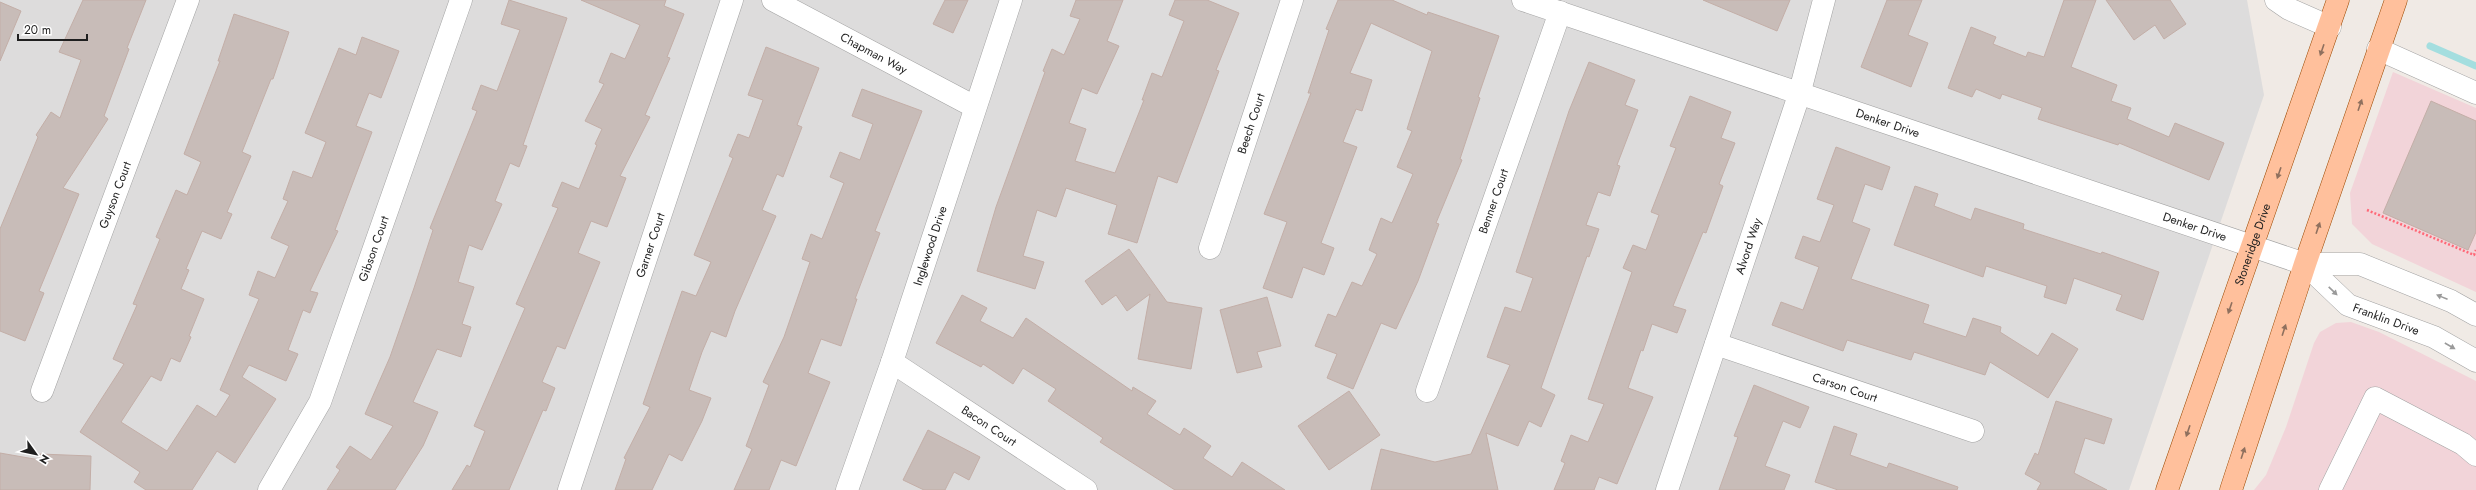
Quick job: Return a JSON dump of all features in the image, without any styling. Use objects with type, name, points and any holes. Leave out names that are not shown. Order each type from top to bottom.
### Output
[{"type":"main road","name":"Stoneridge Drive","points":[[2167,490],[2330,27],[2338,0]]},
{"type":"main road","points":[[2231,490],[2305,264],[2396,0]]},
{"type":"street","name":"Guyson Court","points":[[42,391],[188,0]]},
{"type":"street","name":"Gibson Court","points":[[269,490],[320,402],[461,0]]},
{"type":"street","name":"Garner Court","points":[[569,490],[732,0]]},
{"type":"street","name":"Chapman Way","points":[[773,0],[975,107]]},
{"type":"street","name":"Inglewood Drive","points":[[847,490],[892,362],[1011,0]]},
{"type":"street","name":"Beech Court","points":[[1210,248],[1292,0]]},
{"type":"street","name":"Denker Drive","points":[[1523,0],[1799,95],[2252,245]]},
{"type":"street","name":"Alvord Way","points":[[1667,490],[1799,95],[1824,0]]},
{"type":"street","points":[[2276,0],[2290,9],[2330,27]]},
{"type":"street","name":"Benner Court","points":[[1427,391],[1560,12]]},
{"type":"street","points":[[2378,49],[2476,93]]},
{"type":"street","name":"Franklin Drive","points":[[2252,245],[2305,264],[2360,264],[2451,301],[2476,315]]},
{"type":"street","name":"Franklin Drive","points":[[2305,264],[2348,305],[2434,337],[2476,361]]},
{"type":"street","name":"Carson Court","points":[[1716,344],[1973,431]]},
{"type":"street","name":"Bacon Court","points":[[892,362],[1086,490]]},
{"type":"street","points":[[2330,490],[2375,398],[2463,444],[2476,455]]},
{"type":"path","points":[[2367,210],[2474,255],[2476,250]]},
{"type":"shaded area","points":[[0,0],[2247,0],[2264,95],[2129,490],[0,490]]},
{"type":"shaded area","points":[[2393,72],[2476,108],[2476,292],[2372,244],[2352,224],[2350,193]]},
{"type":"shaded area","points":[[2351,322],[2379,332],[2476,381],[2476,490],[2254,490],[2266,475],[2286,427],[2314,343],[2320,332],[2336,323]]},
{"type":"building","points":[[83,0],[146,0],[127,48],[129,49],[104,116],[108,119],[63,188],[79,194],[39,291],[44,293],[25,341],[0,331],[0,229],[38,137],[36,135],[51,112],[60,118],[81,60],[59,52]]},
{"type":"building","points":[[509,0],[567,18],[523,145],[527,146],[519,167],[510,163],[495,201],[502,204],[482,250],[469,245],[458,282],[474,287],[462,324],[471,327],[461,357],[437,349],[413,402],[438,412],[423,446],[395,490],[327,490],[340,470],[336,467],[350,446],[371,460],[393,426],[365,414],[390,357],[433,230],[430,228],[477,111],[472,109],[481,85],[497,91],[520,30],[501,24]]},
{"type":"building","points":[[581,0],[666,0],[664,6],[684,14],[667,57],[670,58],[645,115],[650,117],[620,176],[626,178],[607,227],[591,221],[578,253],[600,262],[565,349],[557,346],[542,382],[555,388],[546,411],[543,410],[509,490],[452,490],[467,465],[470,467],[485,431],[474,426],[525,308],[516,304],[558,208],[552,206],[562,182],[579,189],[597,145],[595,144],[602,129],[585,121],[604,84],[599,82],[611,53],[625,59],[640,25]]},
{"type":"building","points":[[945,0],[968,0],[953,33],[933,24]]},
{"type":"building","points":[[1076,0],[1123,0],[1107,41],[1119,46],[1097,94],[1082,88],[1069,123],[1086,129],[1075,161],[1115,173],[1144,100],[1142,100],[1152,73],[1162,77],[1184,21],[1169,15],[1175,0],[1207,0],[1239,13],[1216,70],[1219,71],[1177,183],[1158,176],[1137,243],[1108,234],[1117,205],[1066,188],[1056,217],[1037,210],[1023,256],[1044,262],[1035,289],[977,271],[996,207],[1045,72],[1043,71],[1052,49],[1064,55],[1080,19],[1070,16]]},
{"type":"building","points":[[1338,0],[1392,0],[1427,15],[1428,12],[1499,36],[1478,97],[1480,98],[1460,159],[1462,160],[1436,223],[1439,224],[1418,281],[1396,329],[1381,323],[1353,389],[1327,378],[1337,354],[1315,346],[1328,314],[1336,317],[1352,282],[1362,286],[1377,254],[1369,250],[1381,218],[1392,223],[1413,174],[1397,167],[1412,131],[1407,129],[1432,51],[1371,23],[1350,73],[1372,80],[1362,111],[1356,109],[1343,142],[1357,147],[1321,243],[1334,248],[1324,275],[1303,267],[1292,298],[1263,288],[1287,222],[1264,214],[1311,93],[1308,93],[1329,30],[1326,29]]},
{"type":"building","points":[[1703,0],[1790,0],[1777,31]]},
{"type":"building","points":[[1887,0],[1922,0],[1908,35],[1928,43],[1911,87],[1861,67]]},
{"type":"building","points":[[2064,0],[2096,0],[2071,67],[2117,85],[2111,101],[2131,108],[2127,119],[2169,137],[2175,123],[2224,143],[2209,180],[2119,143],[2118,145],[2038,119],[2042,108],[2002,94],[2000,99],[1976,89],[1972,97],[1948,88],[1971,27],[1996,37],[1993,44],[2026,57],[2028,52],[2044,57]]},
{"type":"building","points":[[2106,0],[2170,0],[2186,24],[2164,39],[2155,25],[2134,40]]},
{"type":"building","points":[[0,2],[21,11],[0,61]]},
{"type":"building","points":[[234,14],[289,32],[273,79],[271,79],[242,152],[251,156],[227,212],[232,214],[221,239],[202,231],[186,269],[189,270],[181,289],[204,299],[189,336],[191,337],[180,362],[171,358],[161,381],[151,376],[121,422],[167,451],[197,405],[216,417],[230,395],[220,390],[259,299],[249,295],[258,271],[275,278],[289,246],[271,238],[288,201],[283,199],[293,171],[312,178],[326,142],[305,133],[339,48],[356,55],[362,37],[399,51],[381,98],[369,93],[356,126],[372,132],[335,230],[338,231],[310,291],[318,293],[310,313],[303,310],[288,350],[298,354],[286,381],[249,365],[242,377],[276,399],[235,463],[217,451],[192,490],[146,490],[134,482],[140,472],[80,432],[124,364],[113,359],[137,305],[133,304],[160,239],[156,237],[176,190],[187,195],[201,162],[184,154],[220,61],[218,61]]},
{"type":"building","points":[[766,47],[819,68],[797,125],[802,127],[783,177],[777,174],[762,210],[776,216],[735,311],[726,337],[711,331],[702,352],[689,390],[711,398],[702,421],[682,461],[669,454],[652,490],[615,490],[626,459],[624,458],[650,407],[643,404],[682,291],[696,296],[711,262],[694,255],[733,158],[729,156],[738,134],[749,138],[763,100],[748,95]]},
{"type":"building","points":[[1589,62],[1635,80],[1625,105],[1638,110],[1617,165],[1620,166],[1610,196],[1598,192],[1586,225],[1599,229],[1589,257],[1587,256],[1541,388],[1555,395],[1541,427],[1529,421],[1518,446],[1486,433],[1498,490],[1371,490],[1381,449],[1435,462],[1471,454],[1510,365],[1487,357],[1505,307],[1521,312],[1533,278],[1516,272],[1569,111]]},
{"type":"building","points":[[862,89],[922,111],[875,231],[880,233],[855,299],[857,299],[841,346],[821,339],[808,373],[830,382],[796,466],[781,460],[769,490],[734,490],[752,449],[746,446],[769,385],[763,382],[784,337],[810,262],[802,259],[811,234],[822,239],[844,183],[830,177],[840,152],[860,160],[873,124],[852,116]]},
{"type":"building","points":[[1690,96],[1731,112],[1721,138],[1735,143],[1719,184],[1723,186],[1706,233],[1703,232],[1673,306],[1686,310],[1677,333],[1652,324],[1643,351],[1641,350],[1628,388],[1653,397],[1617,484],[1599,477],[1594,490],[1554,490],[1565,463],[1561,461],[1571,435],[1588,442],[1604,404],[1588,399],[1632,272],[1623,268],[1633,245],[1646,250],[1659,215],[1651,212],[1676,148],[1670,146]]},
{"type":"building","points":[[2431,101],[2476,121],[2476,232],[2468,250],[2383,213]]},
{"type":"building","points":[[1836,147],[1890,167],[1882,190],[1865,184],[1852,222],[1870,229],[1851,279],[1929,305],[1923,323],[1966,337],[1973,318],[2001,327],[2000,332],[2038,356],[2052,333],[2078,349],[2048,398],[1990,362],[1985,375],[1914,352],[1911,360],[1847,340],[1843,351],[1772,325],[1781,302],[1803,310],[1819,267],[1795,258],[1803,236],[1820,242],[1834,205],[1817,199]]},
{"type":"building","points":[[1915,186],[1938,194],[1934,206],[1971,220],[1975,208],[2024,224],[2023,229],[2101,254],[2102,252],[2159,272],[2143,320],[2116,310],[2122,295],[2074,278],[2066,304],[2044,297],[2047,286],[1986,266],[1983,277],[1894,245]]},
{"type":"building","points":[[1129,249],[1167,302],[1202,308],[1191,369],[1138,359],[1150,294],[1127,311],[1116,295],[1102,305],[1085,281]]},
{"type":"building","points":[[962,295],[987,308],[980,321],[1013,338],[1026,318],[1132,391],[1133,387],[1156,401],[1147,414],[1180,435],[1184,428],[1211,446],[1203,458],[1232,477],[1242,462],[1285,490],[1175,490],[1100,442],[1103,438],[1048,401],[1056,389],[1023,368],[1013,384],[983,364],[981,367],[936,343]]},
{"type":"building","points":[[1267,297],[1281,346],[1257,352],[1262,367],[1237,373],[1220,310]]},
{"type":"building","points":[[1754,385],[1809,407],[1800,428],[1783,421],[1765,466],[1790,475],[1784,490],[1719,490],[1738,437],[1734,436]]},
{"type":"building","points":[[1349,391],[1380,435],[1329,470],[1298,426]]},
{"type":"building","points":[[2056,401],[2112,419],[2104,444],[2085,438],[2074,473],[2107,490],[2037,490],[2041,483],[2025,474],[2035,453],[2038,455]]},
{"type":"building","points":[[1834,426],[1857,434],[1850,455],[1887,468],[1889,463],[1958,487],[1957,490],[1838,490],[1815,482]]},
{"type":"building","points":[[928,430],[980,457],[969,480],[954,472],[945,490],[924,490],[903,480]]},
{"type":"building","points":[[0,453],[40,460],[40,454],[91,456],[90,490],[0,490]]},
{"type":"waterway","points":[[2430,46],[2476,66]]}]
